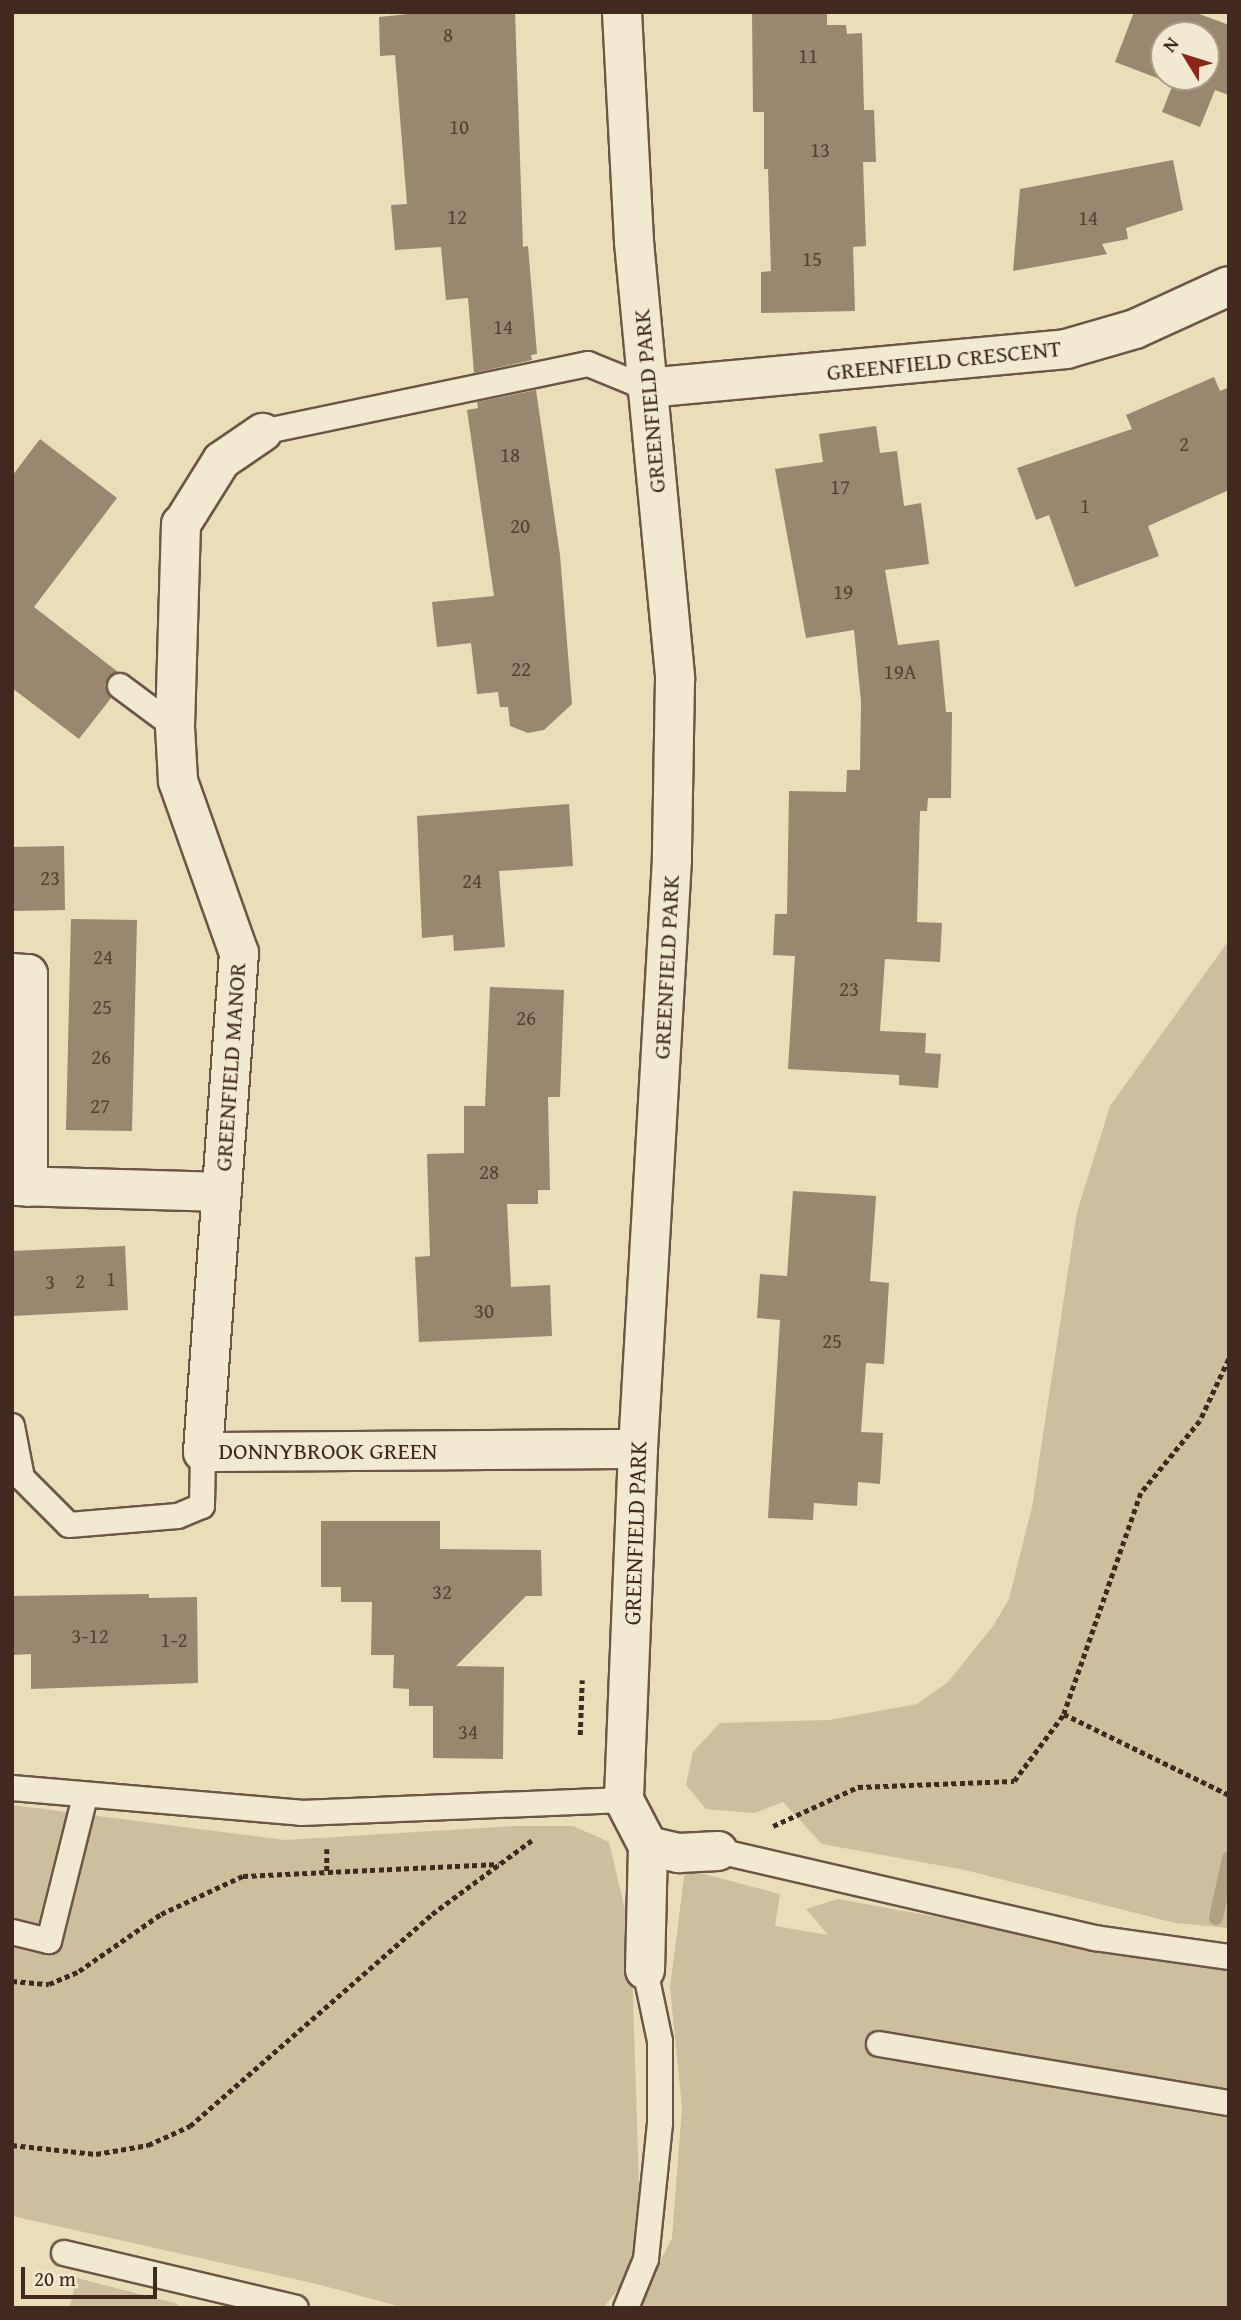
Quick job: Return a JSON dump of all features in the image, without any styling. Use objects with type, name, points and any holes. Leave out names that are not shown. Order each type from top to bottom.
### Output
[{"type":"street","name":"GREENFIELD PARK","points":[[622,12],[647,388],[675,679],[669,924],[638,1449],[624,1800],[648,1846]]},
{"type":"street","name":"GREENFIELD CRESCENT","points":[[647,388],[1066,349],[1135,329],[1229,286]]},
{"type":"street","points":[[181,524],[221,460],[262,432]]},
{"type":"street","name":"GREENFIELD MANOR","points":[[181,524],[175,727],[178,781],[239,953],[202,1452]]},
{"type":"street","points":[[12,973],[28,974],[20,1186],[222,1192]]},
{"type":"street","name":"DONNYBROOK GREEN","points":[[202,1452],[638,1449]]},
{"type":"street","points":[[645,1970],[648,1846],[679,1853],[718,1851]]},
{"type":"lane","points":[[262,432],[589,365],[647,388]]},
{"type":"lane","points":[[120,686],[175,727]]},
{"type":"lane","name":"DONNYBROOK GREEN","points":[[12,1426],[22,1478],[69,1525],[178,1516],[202,1506],[202,1452]]},
{"type":"lane","points":[[12,1787],[85,1797],[301,1814],[624,1800]]},
{"type":"lane","points":[[12,1933],[48,1941],[85,1797]]},
{"type":"lane","points":[[718,1851],[1095,1938],[1229,1957]]},
{"type":"lane","points":[[626,2308],[646,2259],[660,2123],[660,2041],[645,1970]]},
{"type":"lane","points":[[879,2043],[1229,2103]]},
{"type":"lane","points":[[64,2253],[296,2308]]},
{"type":"path","points":[[718,1851],[858,1787],[1014,1781],[1065,1714],[1141,1493],[1200,1421],[1229,1359]]},
{"type":"path","points":[[1065,1714],[1229,1795]]},
{"type":"path","points":[[12,1981],[49,1984],[79,1971],[161,1914],[243,1876],[499,1864],[432,1914],[190,2126],[148,2145],[96,2154],[12,2146]]},
{"type":"shaded area","points":[[1229,940],[1229,1928],[1175,1923],[965,1870],[822,1844],[783,1802],[755,1813],[706,1809],[686,1785],[693,1752],[720,1723],[829,1720],[917,1704],[948,1682],[993,1626],[1009,1599],[1032,1507],[1077,1212],[1110,1106]]},
{"type":"shaded area","points":[[12,1805],[285,1840],[515,1826],[573,1826],[609,1842],[631,1935],[640,2219],[625,2281],[603,2308],[405,2308],[317,2284],[12,2216]]},
{"type":"shaded area","points":[[685,1869],[780,1894],[775,1926],[828,1935],[806,1909],[838,1899],[1229,1970],[1229,2308],[637,2308],[672,2238],[682,2107],[670,1988]]},
{"type":"shaded area","points":[[77,2278],[178,2304],[177,2308],[69,2308]]},
{"type":"building","points":[[427,12],[515,12],[523,247],[528,246],[537,354],[531,355],[532,360],[474,373],[468,298],[446,300],[441,247],[395,250],[391,205],[407,204],[395,55],[380,56],[379,17]]},
{"type":"building","points":[[752,12],[827,12],[827,25],[846,25],[847,34],[862,33],[864,110],[874,110],[876,162],[863,162],[866,246],[853,247],[855,311],[761,313],[761,272],[771,271],[768,169],[764,169],[764,112],[753,112]]},
{"type":"building","points":[[1134,12],[1194,12],[1218,21],[1150,21],[1150,75],[1115,62]]},
{"type":"building","points":[[1220,22],[1229,25],[1229,95],[1218,91],[1220,91]]},
{"type":"building","points":[[1170,91],[1215,91],[1200,127],[1162,112]]},
{"type":"building","points":[[1173,160],[1183,210],[1126,228],[1128,239],[1102,244],[1107,254],[1013,271],[1020,189]]},
{"type":"building","points":[[1214,377],[1220,391],[1229,387],[1229,490],[1148,526],[1159,556],[1075,587],[1049,515],[1036,520],[1017,468],[1132,429],[1126,415]]},
{"type":"building","points":[[536,390],[560,555],[572,704],[544,730],[528,733],[510,726],[508,707],[500,707],[498,692],[477,694],[471,643],[437,647],[432,602],[494,596],[467,410],[478,408],[477,402]]},
{"type":"building","points":[[876,426],[880,453],[897,451],[904,506],[921,503],[929,564],[885,570],[898,645],[939,640],[946,712],[952,712],[951,798],[928,798],[927,811],[920,811],[917,922],[942,923],[940,962],[885,959],[880,1031],[926,1033],[925,1053],[941,1054],[938,1088],[899,1085],[899,1075],[788,1069],[795,956],[773,955],[775,914],[787,914],[789,791],[846,792],[847,770],[860,770],[861,702],[854,630],[806,638],[775,469],[823,462],[819,434]]},
{"type":"building","points":[[40,439],[117,498],[34,607],[118,672],[105,684],[111,698],[79,739],[12,688],[12,476]]},
{"type":"building","points":[[569,804],[573,866],[499,871],[505,947],[454,951],[453,935],[422,938],[417,816]]},
{"type":"building","points":[[64,846],[65,910],[12,911],[12,847]]},
{"type":"building","points":[[71,919],[137,920],[132,1131],[66,1130]]},
{"type":"building","points":[[490,987],[564,990],[560,1097],[548,1097],[550,1190],[538,1190],[538,1204],[507,1204],[511,1287],[550,1285],[552,1336],[419,1342],[415,1257],[430,1256],[427,1154],[464,1153],[464,1106],[485,1106]]},
{"type":"building","points":[[793,1191],[876,1196],[870,1281],[889,1283],[884,1364],[866,1363],[861,1432],[883,1433],[880,1484],[858,1482],[857,1506],[814,1503],[813,1520],[768,1518],[780,1320],[757,1318],[760,1274],[787,1276]]},
{"type":"building","points":[[125,1246],[128,1310],[12,1316],[12,1251]]},
{"type":"building","points":[[321,1521],[440,1521],[440,1549],[541,1550],[542,1596],[526,1596],[456,1666],[504,1667],[503,1759],[433,1758],[433,1706],[409,1706],[409,1689],[393,1688],[394,1655],[371,1655],[372,1602],[341,1602],[341,1587],[321,1587]]},
{"type":"building","points":[[149,1594],[149,1598],[197,1597],[198,1683],[31,1689],[31,1654],[12,1655],[12,1596]]},
{"type":"waterway","points":[[1216,1918],[1229,1858]]}]
